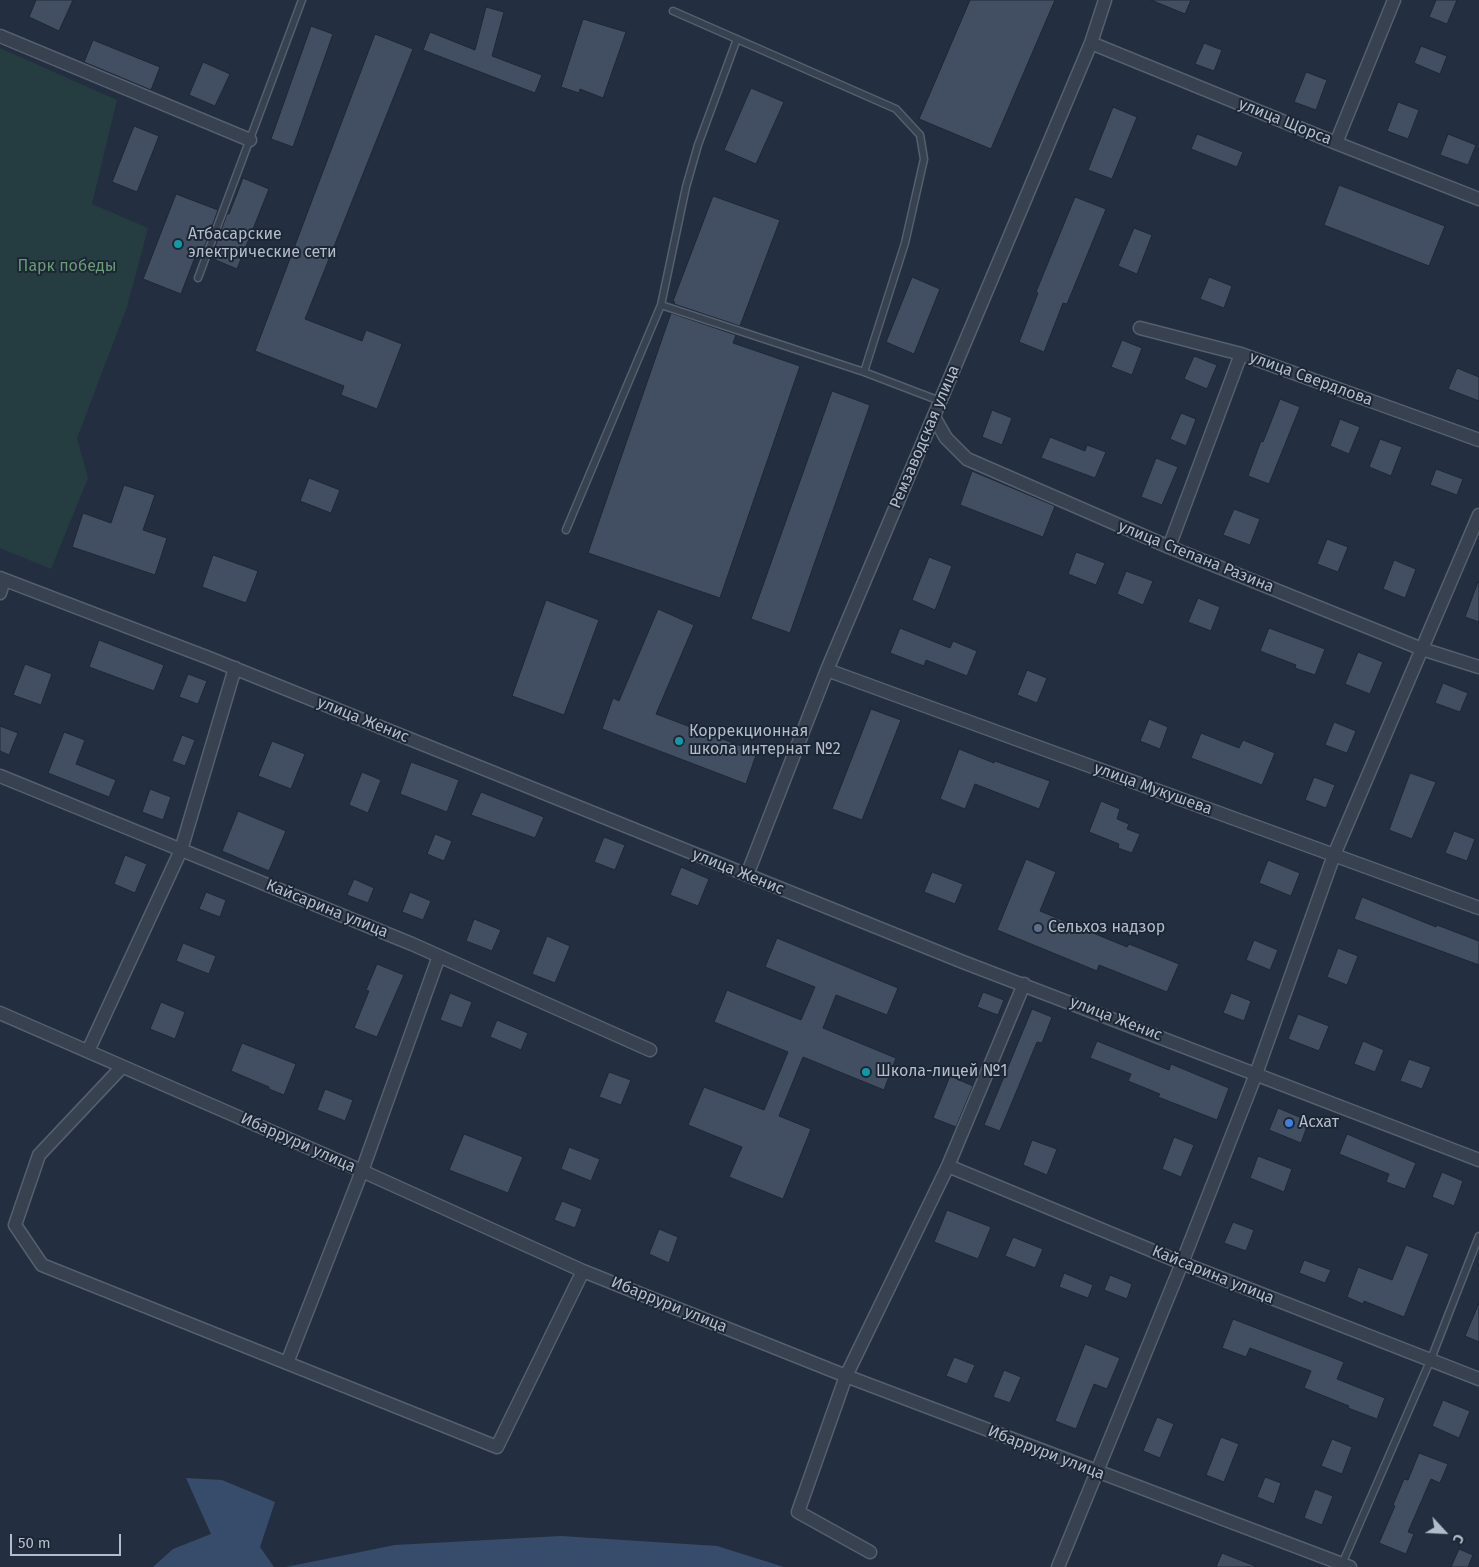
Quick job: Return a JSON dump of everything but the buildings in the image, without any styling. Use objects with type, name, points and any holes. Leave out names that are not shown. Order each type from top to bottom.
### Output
[{"type":"street","name":"Ремзаводская улица","points":[[747,875],[827,670],[1091,44],[1105,0]]},
{"type":"street","points":[[1336,143],[1394,0]]},
{"type":"street","points":[[0,36],[250,140]]},
{"type":"street","name":"улица Щорса","points":[[1091,44],[1479,199]]},
{"type":"street","name":"улица Свердлова","points":[[1140,328],[1241,354],[1479,440]]},
{"type":"street","points":[[1169,546],[1241,354]]},
{"type":"street","name":"улица Степана Разина","points":[[934,417],[946,438],[967,459],[1169,546],[1422,649],[1479,667]]},
{"type":"street","points":[[1058,1567],[1182,1263],[1256,1074],[1334,855],[1479,515]]},
{"type":"street","points":[[0,593],[2,579]]},
{"type":"street","name":"улица Женис","points":[[2,579],[235,668],[963,962],[1479,1160]]},
{"type":"street","points":[[88,1052],[181,850],[235,668]]},
{"type":"street","name":"улица Мукушева","points":[[827,670],[1479,908]]},
{"type":"street","name":"Кайсарина улица","points":[[0,776],[439,956],[650,1050]]},
{"type":"street","points":[[287,1363],[362,1171],[439,956]]},
{"type":"street","points":[[870,1552],[798,1512],[846,1376],[948,1166],[1024,984]]},
{"type":"street","name":"Ибаррури улица","points":[[0,1013],[362,1171],[583,1271],[846,1376],[1344,1566]]},
{"type":"street","points":[[122,1066],[39,1155],[15,1226],[42,1265],[497,1447],[583,1271]]},
{"type":"street","name":"Кайсарина улица","points":[[948,1166],[1182,1263],[1479,1379]]},
{"type":"lane","points":[[198,278],[302,0]]},
{"type":"lane","points":[[673,11],[896,109],[920,135],[924,158],[905,243],[864,372]]},
{"type":"lane","points":[[566,530],[661,305],[686,187],[698,145],[737,39]]},
{"type":"lane","points":[[661,305],[864,372],[940,401]]},
{"type":"lane","points":[[1344,1566],[1479,1236]]},
{"type":"green space","name":"Парк победы","points":[[0,48],[117,100],[92,204],[148,228],[127,307],[77,438],[88,478],[51,569],[0,548]]},
{"type":"water","points":[[186,1478],[222,1480],[275,1502],[260,1547],[274,1567],[153,1567],[173,1549],[211,1534]]},
{"type":"water","points":[[561,1536],[717,1546],[784,1567],[286,1567],[395,1545]]},
{"type":"place","name":"Атбасарские электрические сети","points":[[178,244]]},
{"type":"place","name":"Коррекционная школа интернат №2","points":[[679,741]]},
{"type":"place","name":"Сельхоз надзор","points":[[1038,928]]},
{"type":"place","name":"Школа-лицей №1","points":[[866,1072]]},
{"type":"place","name":"Асхат","points":[[1289,1123]]}]
